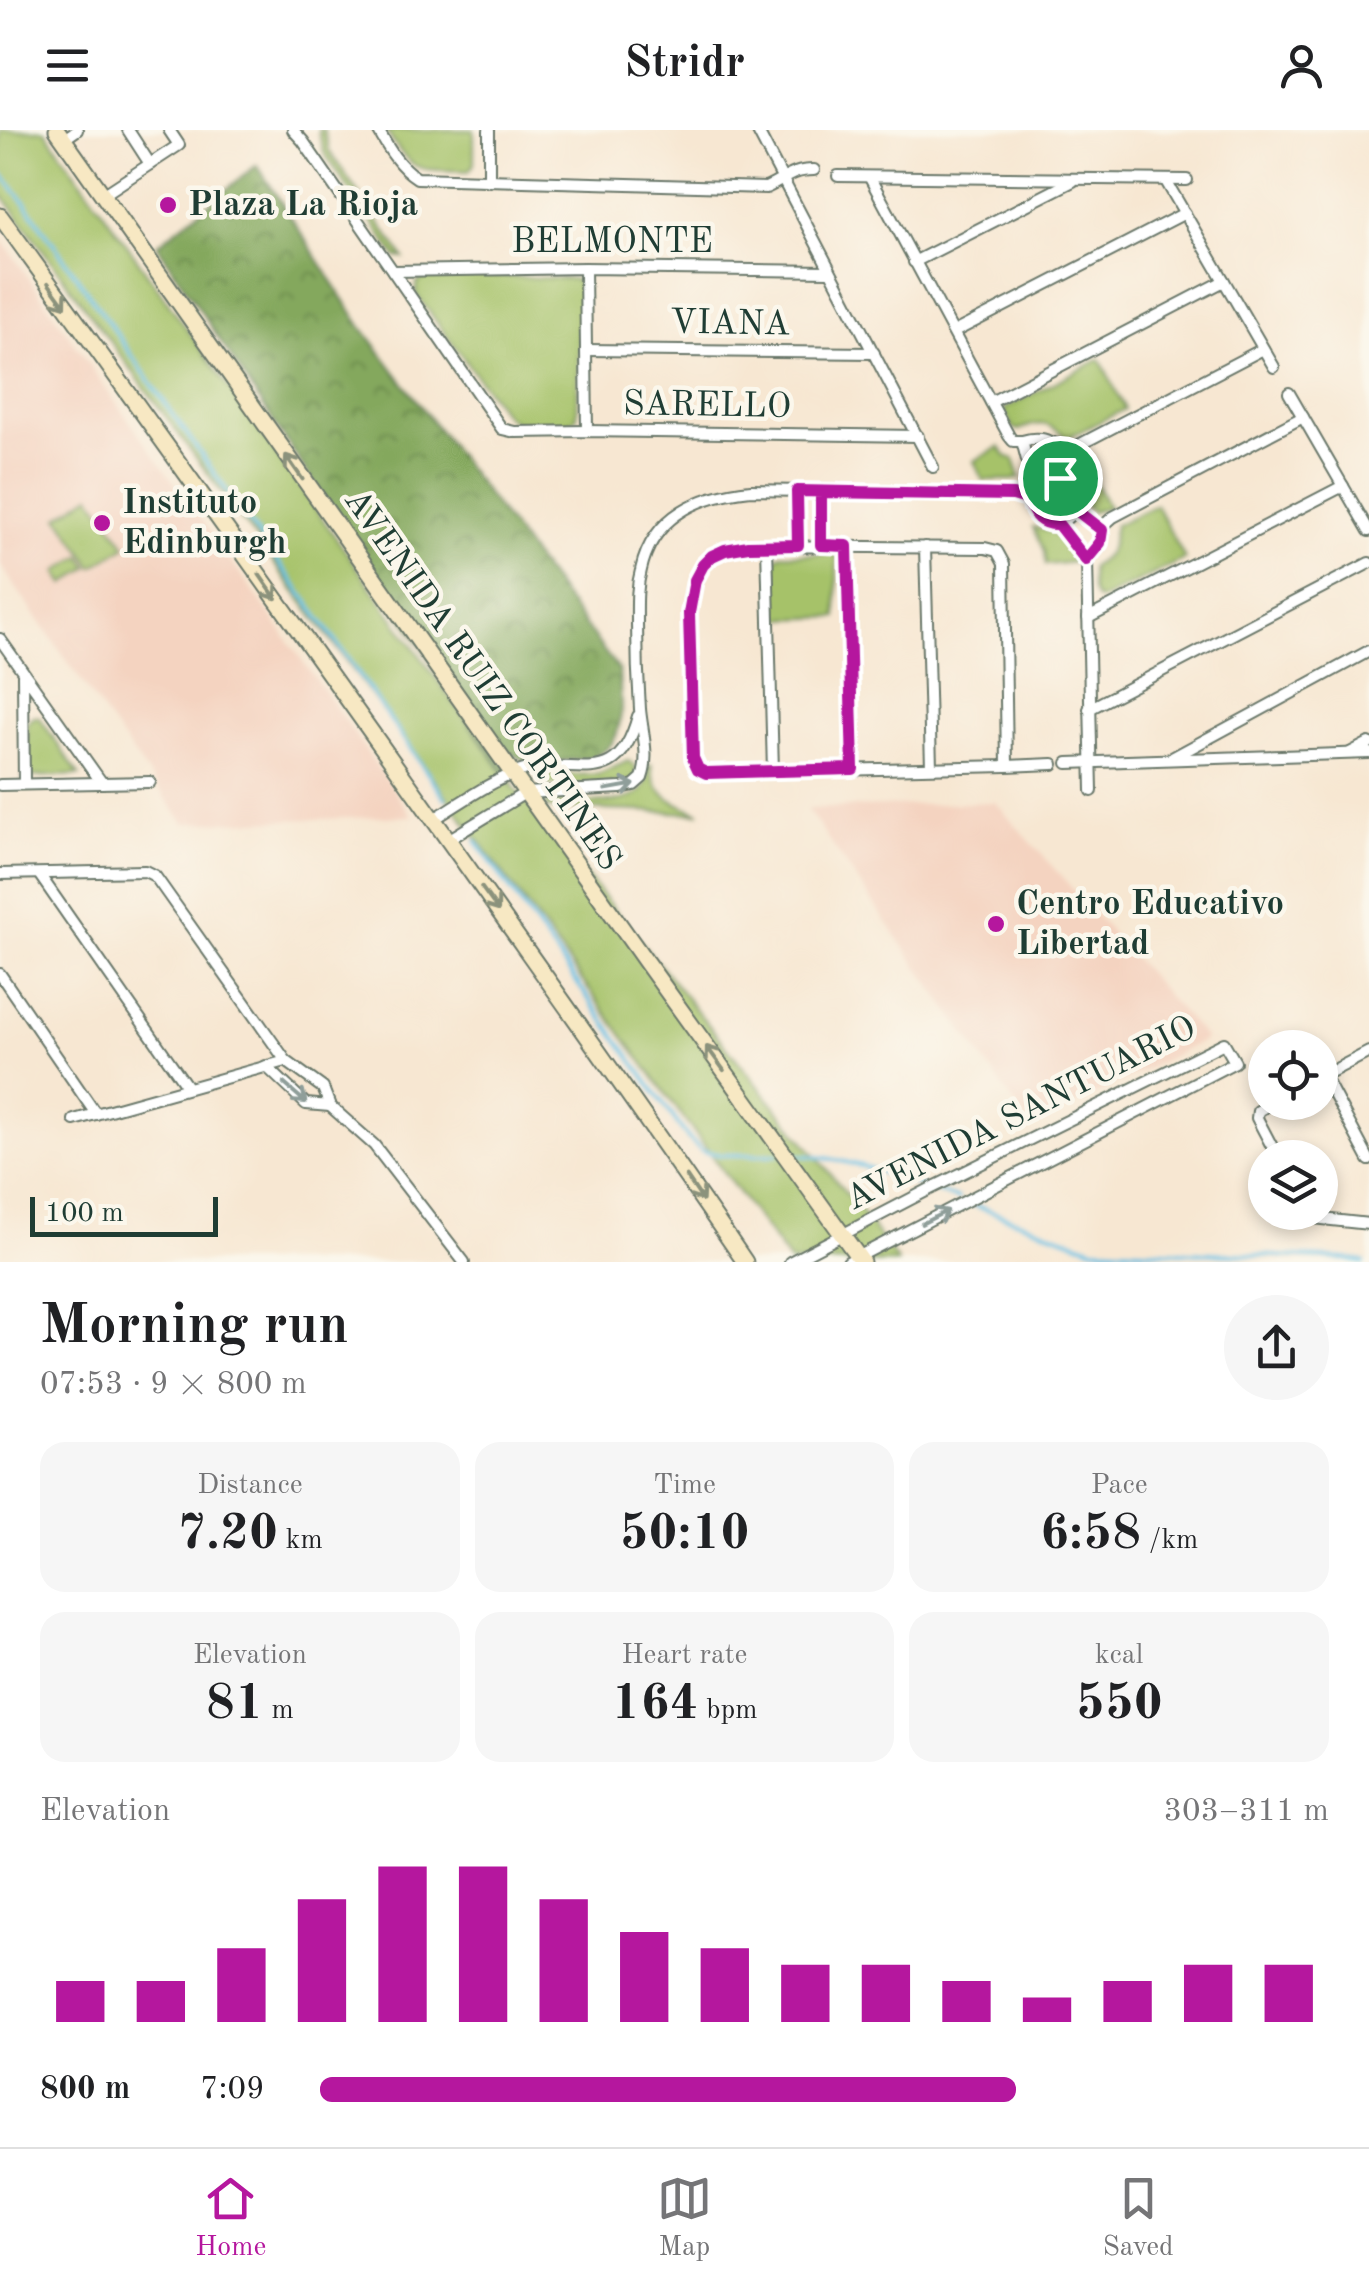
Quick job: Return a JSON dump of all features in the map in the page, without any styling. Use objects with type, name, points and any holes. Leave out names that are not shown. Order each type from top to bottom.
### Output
[{"type":"main road","name":"AVENIDA RUIZ CORTINES","points":[[66,133],[103,195],[842,1235],[856,1260]]},
{"type":"main road","points":[[0,216],[434,819],[745,1262]]},
{"type":"street","points":[[128,130],[150,164]]},
{"type":"street","points":[[103,195],[179,146],[169,130]]},
{"type":"street","points":[[293,130],[304,136],[393,271]]},
{"type":"street","points":[[378,130],[406,171],[417,178],[766,188],[796,170],[814,170]]},
{"type":"street","points":[[489,130],[489,181]]},
{"type":"street","points":[[757,130],[933,466]]},
{"type":"street","points":[[838,176],[1188,180]]},
{"type":"street","points":[[870,178],[1013,441],[1039,438],[1070,448],[1080,445],[1264,349]]},
{"type":"street","points":[[914,262],[1076,180]]},
{"type":"street","points":[[1166,181],[1274,367]]},
{"type":"street","points":[[954,332],[1185,213]]},
{"type":"street","points":[[585,268],[587,431]]},
{"type":"street","name":"BELMONTE","points":[[393,271],[830,271]]},
{"type":"street","name":"SARELLO","points":[[393,271],[498,425],[507,431],[918,436]]},
{"type":"street","points":[[991,402],[1224,281]]},
{"type":"street","name":"VIANA","points":[[586,350],[874,353]]},
{"type":"street","points":[[1289,394],[1369,531]]},
{"type":"street","points":[[1086,560],[1113,517],[1303,417]]},
{"type":"street","points":[[1022,442],[1039,482]]},
{"type":"street","points":[[1057,444],[1060,478]]},
{"type":"street","points":[[1060,478],[1076,494],[1075,509],[1066,521],[1044,522],[1034,513],[1032,493],[1039,482],[1060,478]]},
{"type":"street","points":[[1088,618],[1343,486]]},
{"type":"street","points":[[448,840],[525,792],[607,790],[639,782],[646,765],[640,710],[637,590],[641,568],[657,534],[682,511],[712,496],[751,490],[1013,495],[1030,500]]},
{"type":"street","points":[[797,491],[798,545]]},
{"type":"street","points":[[821,492],[821,545]]},
{"type":"street","points":[[1075,509],[1102,530]]},
{"type":"street","points":[[1058,524],[1086,560],[1092,792]]},
{"type":"street","points":[[1007,766],[1003,559],[997,551],[821,545],[736,547],[712,556],[703,565],[695,580],[689,613],[694,764],[701,771],[706,773],[1007,766],[1053,764]]},
{"type":"street","points":[[767,546],[773,771]]},
{"type":"street","points":[[847,546],[853,769]]},
{"type":"street","points":[[925,548],[931,767]]},
{"type":"street","points":[[1089,709],[1369,563]]},
{"type":"street","points":[[0,638],[102,783]]},
{"type":"street","points":[[1169,760],[1369,651]]},
{"type":"street","points":[[23,673],[24,784]]},
{"type":"street","points":[[434,819],[513,774],[536,768],[582,769],[605,764],[626,745],[640,710]]},
{"type":"street","points":[[1350,754],[1369,743]]},
{"type":"street","points":[[1068,763],[1369,754]]},
{"type":"street","points":[[0,785],[150,782]]},
{"type":"street","points":[[0,874],[145,871],[156,876],[286,1061],[323,1088],[330,1106],[374,1145],[464,1262]]},
{"type":"street","points":[[39,874],[188,1088]]},
{"type":"street","points":[[0,974],[96,1114]]},
{"type":"street","name":"AVENIDA SANTUARIO","points":[[790,1262],[1224,1043],[1235,1062],[856,1260]]},
{"type":"street","points":[[1338,1068],[1369,1052]]},
{"type":"street","points":[[74,1120],[286,1061]]},
{"type":"street","points":[[266,1066],[306,1104],[330,1106]]},
{"type":"street","points":[[1338,1105],[1369,1160]]},
{"type":"street","points":[[1338,1220],[1369,1224]]},
{"type":"shaded area","points":[[0,237],[412,816],[184,823],[108,719],[0,565]]},
{"type":"shaded area","name":"Centro Educativo Libertad","points":[[995,802],[1206,1039],[1031,1127],[807,809]]},
{"type":"green space","points":[[0,130],[45,130],[513,786],[860,1210],[898,1262],[790,1262],[0,192]]},
{"type":"green space","points":[[318,130],[324,130],[329,151],[404,258],[396,257],[324,153]]},
{"type":"green space","points":[[385,130],[474,130],[474,164],[469,171],[419,167],[403,156]]},
{"type":"green space","points":[[257,165],[361,326],[619,671],[620,724],[614,740],[602,752],[570,760],[526,760],[509,752],[497,737],[513,786],[157,245]]},
{"type":"green space","points":[[428,274],[574,279],[579,284],[577,416],[573,421],[517,423],[506,416],[416,294],[417,283]]},
{"type":"green space","points":[[1100,359],[1125,409],[1067,438],[1045,425],[1013,428],[1004,409]]},
{"type":"green space","points":[[1000,447],[1014,459],[1020,477],[983,480],[974,461]]},
{"type":"green space","points":[[1080,454],[1108,507],[1092,512],[1086,507],[1081,485],[1065,463]]},
{"type":"green space","points":[[1054,486],[1065,490],[1069,501],[1065,512],[1054,516],[1043,512],[1039,501],[1043,490]]},
{"type":"green space","points":[[91,495],[126,546],[93,567],[59,517]]},
{"type":"green space","points":[[1156,505],[1185,559],[1100,600],[1096,598],[1091,567],[1107,554],[1115,525]]},
{"type":"green space","points":[[1033,527],[1053,532],[1075,562],[1046,565]]},
{"type":"green space","points":[[781,554],[837,554],[837,617],[778,619],[775,560]]},
{"type":"green space","points":[[81,556],[89,567],[65,584],[57,572]]},
{"type":"green space","points":[[39,717],[79,775],[28,777],[27,723]]},
{"type":"green space","points":[[628,761],[636,772],[633,781],[626,783],[545,785],[538,781],[544,776],[600,774]]},
{"type":"green space","points":[[648,765],[652,765],[656,784],[667,797],[700,813],[546,808],[546,803],[612,802],[636,795],[646,784]]},
{"type":"waterway","points":[[0,172],[445,798]]},
{"type":"waterway","points":[[476,841],[688,1138],[702,1151],[722,1155],[778,1155]]},
{"type":"waterway","points":[[793,1155],[843,1161],[922,1186]]},
{"type":"waterway","points":[[938,1192],[958,1199]]},
{"type":"waterway","points":[[973,1205],[1094,1248],[1364,1262]]},
{"type":"place","name":"Plaza La Rioja","points":[[168,205]]},
{"type":"place","name":"Instituto Edinburgh","points":[[102,523]]},
{"type":"place","name":"Centro Educativo Libertad","points":[[996,924]]},
{"type":"route","points":[[1060,478],[1039,482],[1030,500],[1013,495],[797,491],[798,545],[736,547],[712,556],[703,565],[690,597],[694,764],[706,773],[853,769],[847,546],[821,545],[821,492],[1013,495],[1030,500],[1034,513],[1044,522],[1058,524],[1086,560],[1100,543],[1102,530],[1075,509],[1076,494],[1060,478]]}]
